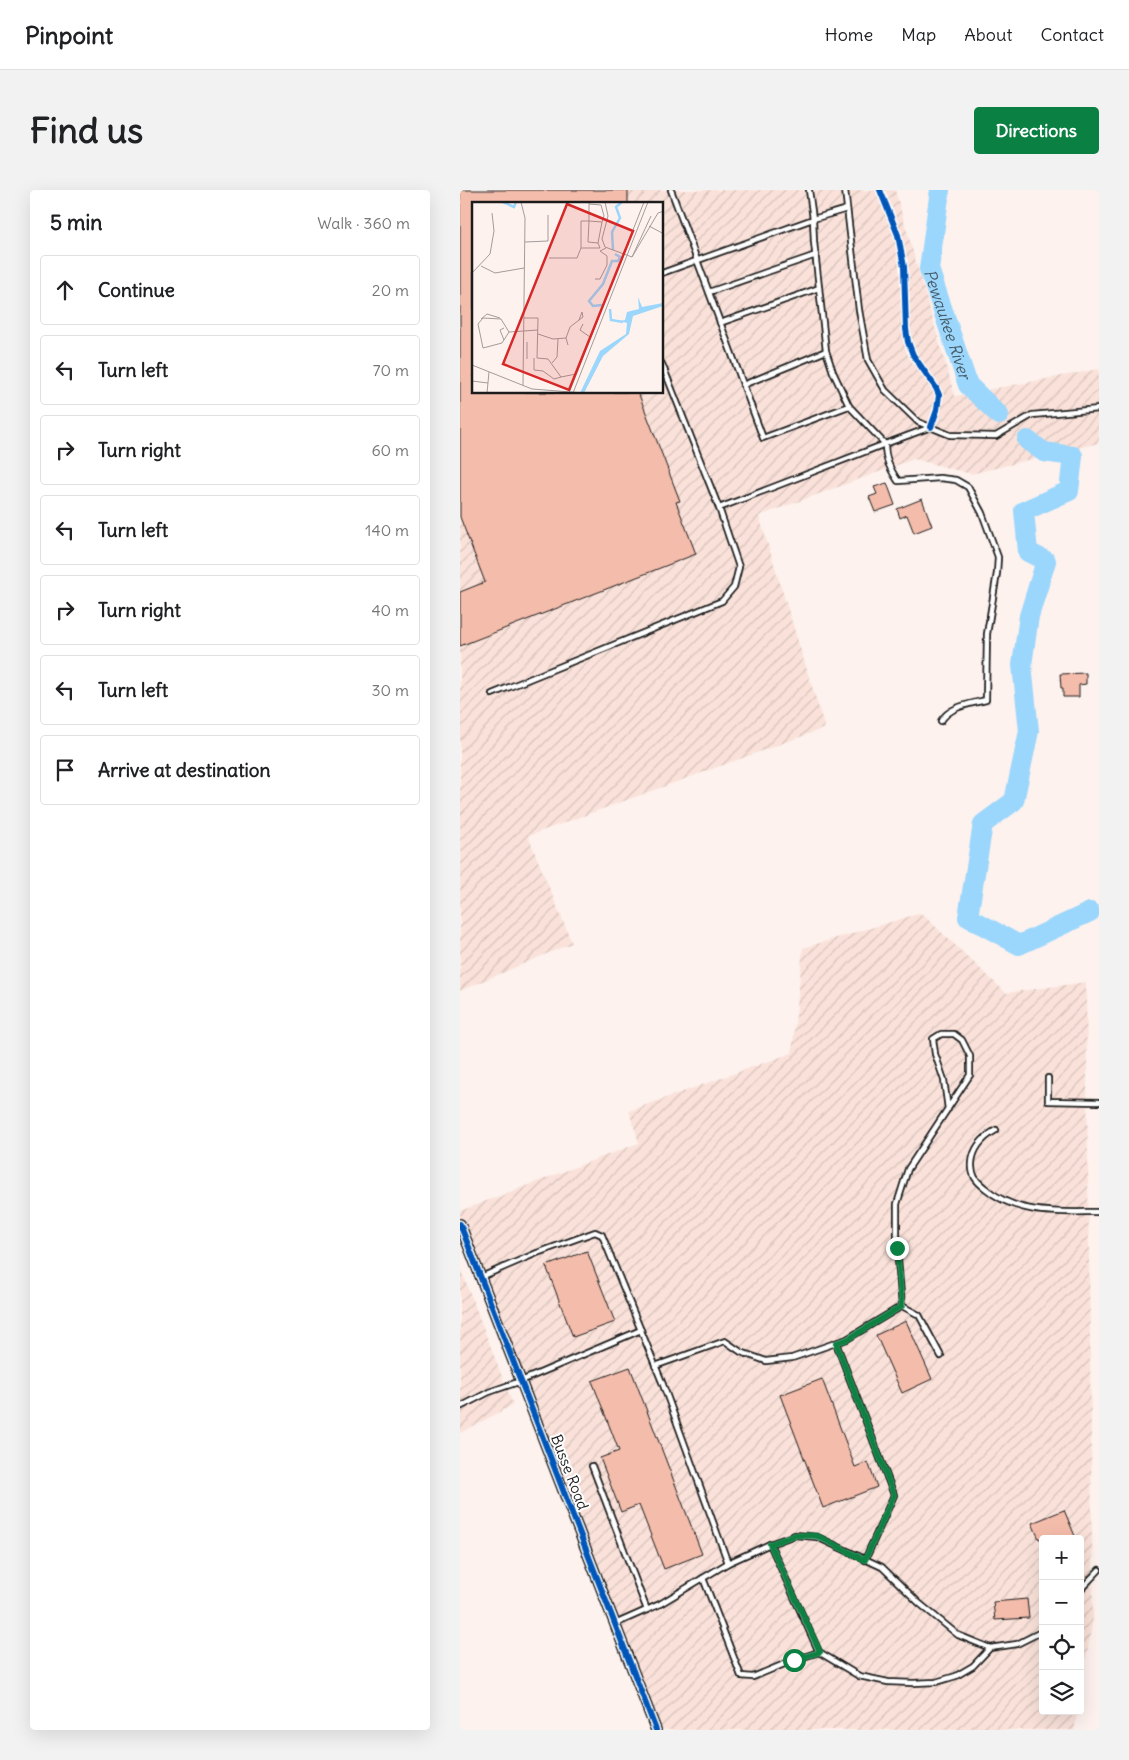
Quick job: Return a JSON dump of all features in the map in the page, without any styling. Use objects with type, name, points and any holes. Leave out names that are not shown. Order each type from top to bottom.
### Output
[{"type":"street","name":"Busse Road","points":[[460,1224],[656,1730]]},
{"type":"lane","points":[[671,190],[763,438],[849,406]]},
{"type":"lane","points":[[809,190],[826,351],[833,372],[849,406],[885,444],[885,455],[891,471],[898,481],[940,478],[956,480],[968,487],[982,513],[998,556],[987,634],[986,700],[969,704],[947,713],[942,722]]},
{"type":"lane","points":[[845,190],[859,310],[868,360],[886,390],[918,422],[950,436],[996,436],[1032,415],[1099,409]]},
{"type":"lane","points":[[664,272],[813,219],[847,209]]},
{"type":"lane","points":[[709,292],[816,256]]},
{"type":"lane","points":[[720,323],[819,288]]},
{"type":"lane","points":[[743,385],[826,351]]},
{"type":"lane","points":[[492,694],[722,601],[734,587],[739,566],[719,508],[664,369]]},
{"type":"lane","points":[[719,508],[931,427]]},
{"type":"lane","points":[[902,1306],[897,1248],[897,1204],[908,1169],[948,1109],[970,1075],[970,1056],[962,1040],[954,1034],[941,1034],[933,1039],[935,1054],[944,1080],[948,1109]]},
{"type":"lane","points":[[1048,1078],[1048,1101],[1099,1102]]},
{"type":"lane","points":[[996,1130],[978,1145],[972,1157],[971,1170],[976,1181],[991,1193],[1012,1206],[1047,1212],[1099,1212]]},
{"type":"lane","points":[[481,1277],[537,1253],[595,1232],[602,1235],[655,1366],[728,1564]]},
{"type":"lane","points":[[655,1366],[725,1341],[741,1352],[766,1361],[792,1358],[848,1339],[902,1306]]},
{"type":"lane","points":[[902,1306],[919,1315],[941,1356]]},
{"type":"lane","points":[[460,1407],[489,1392],[521,1381],[640,1330]]},
{"type":"lane","points":[[836,1343],[894,1495],[865,1560]]},
{"type":"lane","points":[[592,1466],[647,1610]]},
{"type":"lane","points":[[615,1624],[660,1604],[728,1564],[770,1544],[795,1535],[817,1536],[882,1568],[919,1603],[958,1635],[990,1648],[1017,1644],[1039,1634]]},
{"type":"lane","points":[[770,1544],[820,1652],[860,1676],[888,1682],[936,1682],[956,1676],[973,1666],[990,1648]]},
{"type":"lane","points":[[1084,1586],[1099,1570]]},
{"type":"lane","points":[[703,1578],[741,1676],[753,1677],[794,1660],[820,1652]]},
{"type":"shaded area","points":[[460,190],[895,190],[955,396],[1099,369],[1099,443],[971,474],[914,459],[759,516],[825,728],[528,836],[572,943],[460,991]]},
{"type":"shaded area","points":[[921,913],[1006,993],[1086,982],[1093,1618],[1084,1671],[1084,1535],[1039,1535],[1039,1715],[1077,1715],[1074,1730],[656,1730],[460,1224],[460,1211],[639,1143],[629,1111],[792,1053],[803,948]]},
{"type":"shaded area","points":[[460,1267],[513,1405],[460,1433]]},
{"type":"building","points":[[460,190],[628,190],[628,202],[472,202],[472,394],[639,394],[680,501],[676,502],[696,554],[460,646],[460,592],[485,582],[460,517]]},
{"type":"building","points":[[887,483],[895,505],[875,512],[869,497],[877,494],[874,487]]},
{"type":"building","points":[[922,499],[932,526],[914,533],[907,515],[900,518],[897,509]]},
{"type":"building","points":[[1086,673],[1086,684],[1079,685],[1079,697],[1063,697],[1060,674]]},
{"type":"building","points":[[587,1251],[615,1322],[573,1337],[546,1266]]},
{"type":"building","points":[[906,1321],[932,1379],[902,1393],[876,1335]]},
{"type":"building","points":[[630,1367],[702,1554],[664,1569],[639,1505],[621,1512],[600,1458],[619,1451],[592,1381]]},
{"type":"building","points":[[822,1379],[855,1467],[868,1462],[877,1487],[823,1508],[780,1395]]},
{"type":"building","points":[[1064,1510],[1075,1535],[1039,1535],[1039,1539],[1032,1523]]},
{"type":"building","points":[[1027,1599],[1029,1618],[995,1620],[993,1602]]},
{"type":"waterway","name":"Pewaukee River","points":[[940,190],[929,269],[968,385],[999,415]]},
{"type":"waterway","name":"Pewaukee River","points":[[1027,440],[1044,452],[1073,456],[1069,491],[1024,511],[1028,552],[1046,561],[1029,616],[1022,665],[1029,731],[1014,801],[983,824],[968,917],[1019,945],[1090,912]]},
{"type":"cycle path","points":[[880,190],[898,235],[904,267],[908,342],[913,355],[939,395],[937,410],[931,427]]},
{"type":"cycle path","points":[[460,1224],[656,1730]]},
{"type":"route","points":[[794,1660],[820,1652],[770,1544],[795,1535],[817,1536],[865,1560],[894,1495],[836,1343],[848,1339],[902,1306],[897,1248]]}]
